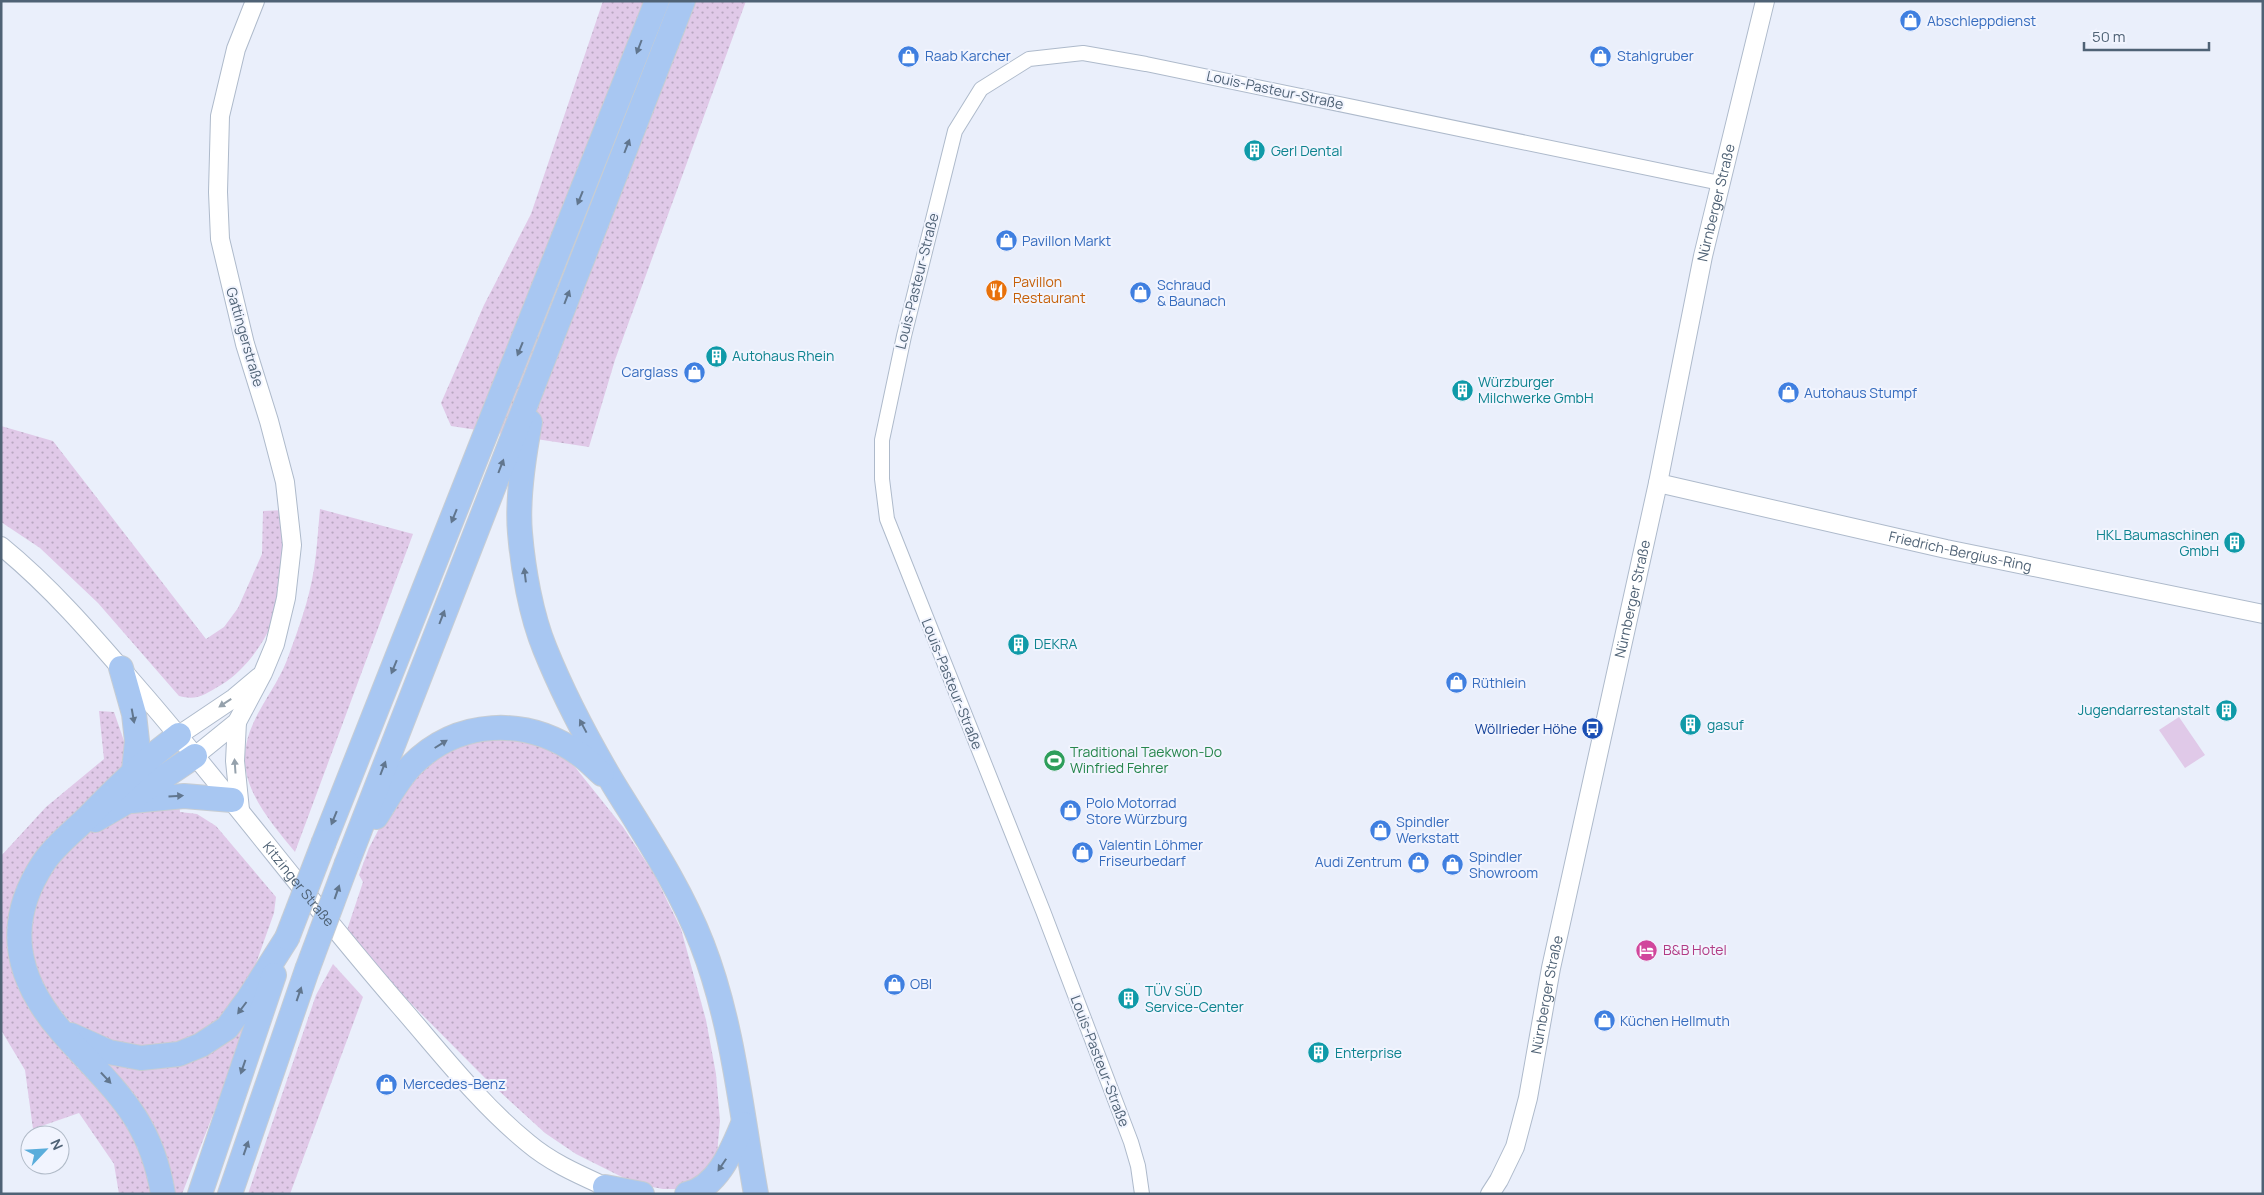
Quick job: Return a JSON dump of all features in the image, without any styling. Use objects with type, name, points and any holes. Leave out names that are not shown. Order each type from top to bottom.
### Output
[{"type":"highway","points":[[200,1194],[287,938],[657,1]]},
{"type":"highway","points":[[230,1194],[347,863],[683,1]]},
{"type":"highway","points":[[543,359],[524,453],[520,530],[526,583],[544,648],[577,716],[614,785],[646,833],[676,888],[702,944],[723,1005],[756,1194]]},
{"type":"highway","points":[[121,668],[135,723],[137,741],[134,770]]},
{"type":"highway","points":[[347,863],[399,780],[412,765],[454,736],[476,729],[501,727],[529,732],[556,740],[579,754],[614,785]]},
{"type":"highway","points":[[163,1194],[159,1168],[143,1129],[121,1095],[60,1030],[38,1002],[24,967],[19,933],[25,896],[45,860],[134,770],[179,735]]},
{"type":"highway","points":[[70,835],[128,802],[196,756]]},
{"type":"highway","points":[[128,802],[184,796],[236,805]]},
{"type":"highway","points":[[60,1030],[109,1052],[141,1058],[179,1054],[201,1045],[226,1028],[249,998],[287,938]]},
{"type":"highway","points":[[686,1194],[712,1180],[724,1164],[743,1124]]},
{"type":"highway","points":[[612,1190],[642,1194]]},
{"type":"street","name":"Gattingerstraße","points":[[196,756],[238,722],[263,673],[275,644],[286,598],[292,546],[285,482],[269,421],[245,344],[220,239],[218,192],[220,116],[236,49],[255,1]]},
{"type":"street","name":"Nürnberger Straße","points":[[1490,1194],[1515,1147],[1528,1098],[1551,968],[1658,484],[1703,256],[1765,1]]},
{"type":"street","name":"Louis-Pasteur-Straße","points":[[1142,1194],[1138,1166],[1131,1142],[1044,912],[887,519],[882,479],[882,440],[904,336],[955,131],[981,89],[1021,64],[1029,60],[1083,53],[1146,64],[1720,183]]},
{"type":"street","name":"Friedrich-Bergius-Ring","points":[[1658,484],[1960,552],[2263,614]]},
{"type":"street","name":"Kitzinger Straße","points":[[1,546],[47,586],[121,668],[236,805],[348,947],[465,1081],[529,1144],[557,1164],[612,1190]]},
{"type":"street","name":"Gattingerstraße","points":[[179,735],[234,698],[263,673]]},
{"type":"street","points":[[236,805],[235,761],[238,722]]},
{"type":"shaded area","points":[[603,1],[746,1],[615,360],[589,447],[451,426],[441,403],[484,305],[531,214]]},
{"type":"shaded area","points":[[1,426],[53,441],[206,639],[224,627],[238,608],[262,554],[263,511],[285,510],[285,542],[281,594],[274,620],[260,646],[232,678],[206,694],[191,698],[179,696],[98,603],[40,548],[1,522]]},
{"type":"shaded area","points":[[320,509],[413,534],[295,852],[270,821],[250,785],[246,773],[246,746],[254,721],[287,660],[303,615],[314,569]]},
{"type":"shaded area","points":[[99,711],[114,712],[124,741],[128,743],[123,767],[64,825],[13,966],[116,1099],[159,1194],[119,1194],[114,1164],[79,1113],[44,1125],[32,1125],[25,1070],[1,1030],[1,856],[46,807],[104,759]]},
{"type":"shaded area","points":[[2179,717],[2205,755],[2185,768],[2159,730]]},
{"type":"shaded area","points":[[498,733],[552,749],[575,767],[623,827],[654,874],[681,929],[706,1020],[716,1074],[720,1121],[717,1154],[711,1167],[689,1185],[676,1189],[663,1189],[636,1184],[576,1154],[545,1133],[486,1079],[360,952],[347,930],[363,882],[359,875],[369,848],[399,790],[442,747]]},
{"type":"shaded area","points":[[179,802],[180,812],[197,814],[216,826],[276,897],[274,913],[254,969],[224,1017],[196,1038],[154,1049],[97,1039],[73,1024],[58,1010],[45,993],[31,952],[29,930],[34,903],[43,880],[78,840],[101,826],[142,807]]},
{"type":"shaded area","points":[[333,964],[363,997],[290,1194],[248,1194],[316,995]]},
{"type":"shaded area","points":[[255,1007],[182,1194],[169,1194],[80,1045],[141,1061]]},
{"type":"place","name":"Abschleppdienst","points":[[1911,21]]},
{"type":"place","name":"Raab Karcher","points":[[909,56]]},
{"type":"place","name":"Stahlgruber","points":[[1601,56]]},
{"type":"place","name":"Gerl Dental","points":[[1255,151]]},
{"type":"place","name":"Pavillon Markt","points":[[1006,241]]},
{"type":"place","name":"Pavillon Restaurant","points":[[997,290]]},
{"type":"place","name":"Schraud & Baunach","points":[[1141,293]]},
{"type":"place","name":"Autohaus Rhein","points":[[716,356]]},
{"type":"place","name":"Carglass","points":[[694,372]]},
{"type":"place","name":"Würzburger Milchwerke GmbH","points":[[1462,390]]},
{"type":"place","name":"Autohaus Stumpf","points":[[1788,393]]},
{"type":"place","name":"HKL Baumaschinen GmbH","points":[[2235,543]]},
{"type":"place","name":"DEKRA","points":[[1018,644]]},
{"type":"place","name":"Rüthlein","points":[[1456,683]]},
{"type":"place","name":"Jugendarrestanstalt","points":[[2226,710]]},
{"type":"place","name":"gasuf","points":[[1691,725]]},
{"type":"place","name":"Wöllrieder Höhe","points":[[1593,729]]},
{"type":"place","name":"Traditional Taekwon-Do Winfried Fehrer","points":[[1054,760]]},
{"type":"place","name":"Polo Motorrad Store Würzburg","points":[[1070,811]]},
{"type":"place","name":"Spindler Werkstatt","points":[[1380,830]]},
{"type":"place","name":"Valentin Löhmer Friseurbedarf","points":[[1083,853]]},
{"type":"place","name":"Audi Zentrum","points":[[1418,862]]},
{"type":"place","name":"Spindler Showroom","points":[[1453,865]]},
{"type":"place","name":"B&B Hotel","points":[[1647,950]]},
{"type":"place","name":"OBI","points":[[894,984]]},
{"type":"place","name":"TÜV SÜD Service-Center","points":[[1129,999]]},
{"type":"place","name":"Küchen Hellmuth","points":[[1604,1021]]},
{"type":"place","name":"Enterprise","points":[[1319,1053]]},
{"type":"place","name":"Mercedes-Benz","points":[[387,1084]]}]
